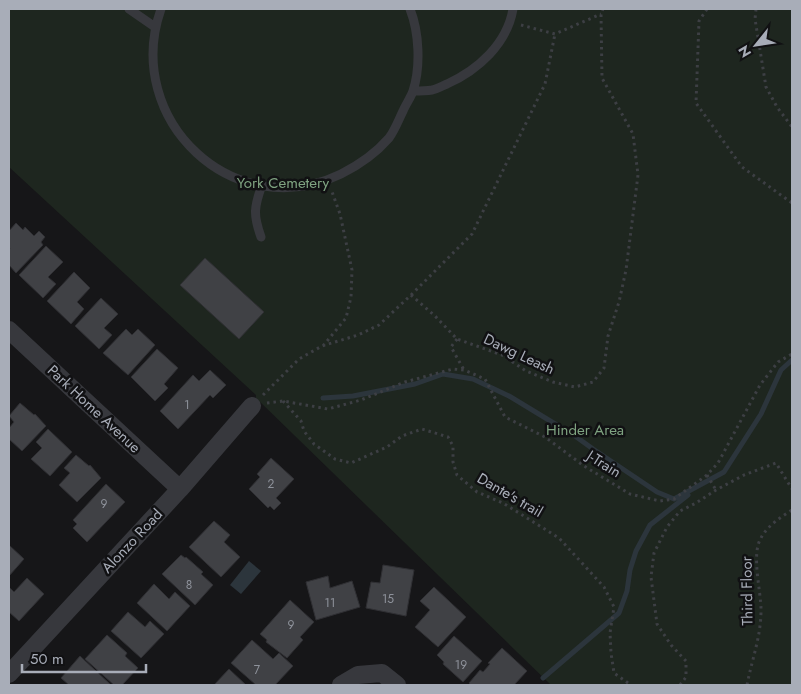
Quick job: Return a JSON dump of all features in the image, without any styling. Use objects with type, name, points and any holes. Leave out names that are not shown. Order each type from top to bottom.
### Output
[{"type":"street","name":"Park Home Avenue","points":[[9,330],[180,489]]},
{"type":"street","name":"Alonzo Road","points":[[9,674],[180,489],[252,406]]},
{"type":"street","points":[[341,685],[358,675],[382,673],[397,685]]},
{"type":"lane","points":[[129,9],[155,27]]},
{"type":"lane","points":[[161,9],[155,27],[152,58],[156,88],[167,116],[184,141],[206,161],[233,176],[262,185],[283,187],[305,186],[326,181],[361,164],[389,137],[413,91],[417,73],[417,42],[410,9]]},
{"type":"lane","points":[[413,91],[434,89],[456,80],[480,64],[498,44],[511,22],[513,9]]},
{"type":"lane","points":[[260,237],[256,225],[254,206],[262,185]]},
{"type":"path","name":"Dawg Leash","points":[[410,295],[435,316],[457,339],[502,355],[526,371],[553,382],[575,387],[593,382],[604,368],[608,336],[620,302],[626,270],[638,175],[633,134],[602,78],[601,14],[603,9]]},
{"type":"path","points":[[707,9],[699,21],[696,103],[742,167],[792,203]]},
{"type":"path","points":[[756,9],[755,19],[766,87],[777,107],[792,126]]},
{"type":"path","points":[[511,22],[555,34],[601,14]]},
{"type":"path","points":[[252,406],[299,359],[322,346],[358,335],[379,325],[472,234],[545,84],[555,34]]},
{"type":"path","points":[[322,346],[346,318],[351,296],[352,270],[340,214],[326,181]]},
{"type":"path","points":[[457,339],[451,347],[464,370]]},
{"type":"path","name":"J-Train","points":[[464,370],[485,380],[505,417],[544,437],[584,466],[630,494],[660,501],[674,498],[707,475],[718,463],[727,450],[760,385],[778,362],[792,354]]},
{"type":"path","name":"Dante's trail","points":[[464,370],[452,369],[405,382],[361,400],[328,408],[283,401],[301,421],[304,431],[314,444],[334,459],[352,463],[387,447],[402,436],[422,429],[448,437],[453,446],[453,462],[457,475],[477,492],[503,503],[559,538],[604,587],[614,607],[610,633],[614,672],[631,685]]},
{"type":"path","points":[[680,685],[686,677],[686,661],[671,645],[657,624],[651,577],[654,553],[667,527],[680,511],[716,490],[744,475],[776,464],[792,488]]},
{"type":"path","points":[[707,475],[716,490]]},
{"type":"path","name":"Third Floor","points":[[747,685],[750,667],[759,642],[761,611],[756,559],[760,538],[778,519],[792,510]]},
{"type":"green space","name":"Hinder Area","points":[[9,9],[792,9],[792,685],[551,685],[256,398],[256,395],[9,167]]},
{"type":"shaded area","points":[[249,561],[261,571],[241,594],[230,585]]},
{"type":"building","points":[[16,223],[23,230],[25,227],[34,236],[39,231],[45,237],[41,242],[43,245],[16,273],[9,265],[9,231]]},
{"type":"building","points":[[46,246],[63,262],[48,277],[56,284],[43,298],[19,275]]},
{"type":"building","points":[[205,258],[264,312],[239,339],[180,285]]},
{"type":"building","points":[[74,272],[90,288],[77,302],[84,309],[71,324],[47,301]]},
{"type":"building","points":[[101,298],[118,314],[104,328],[112,335],[99,349],[75,326]]},
{"type":"building","points":[[126,329],[132,335],[138,329],[155,345],[128,375],[103,353]]},
{"type":"building","points":[[157,349],[178,368],[164,384],[168,388],[155,401],[131,377]]},
{"type":"building","points":[[210,370],[226,385],[213,398],[210,395],[178,429],[160,411],[193,375],[199,381]]},
{"type":"building","points":[[20,403],[35,414],[46,426],[22,451],[9,439],[9,428],[14,422],[9,416]]},
{"type":"building","points":[[48,429],[72,452],[50,476],[31,459],[42,448],[36,442]]},
{"type":"building","points":[[76,455],[90,465],[101,478],[77,502],[59,485],[70,473],[64,468]]},
{"type":"building","points":[[271,458],[294,479],[276,498],[281,503],[274,510],[270,506],[268,508],[249,489],[260,477],[257,474]]},
{"type":"building","points":[[106,484],[125,502],[87,542],[73,528],[77,524],[73,520]]},
{"type":"building","points":[[214,521],[230,535],[224,542],[240,557],[221,577],[189,547]]},
{"type":"building","points":[[9,545],[24,559],[9,576]]},
{"type":"building","points":[[181,555],[203,572],[201,574],[213,585],[195,605],[162,574]]},
{"type":"building","points":[[383,565],[414,570],[406,616],[366,608],[371,582],[380,583]]},
{"type":"building","points":[[328,576],[330,588],[352,581],[360,607],[316,620],[306,582]]},
{"type":"building","points":[[27,578],[44,594],[19,621],[9,612],[9,587],[14,592]]},
{"type":"building","points":[[154,584],[169,599],[175,592],[190,606],[167,631],[137,603]]},
{"type":"building","points":[[434,587],[466,617],[438,647],[415,627],[430,610],[420,601]]},
{"type":"building","points":[[290,600],[314,622],[300,637],[303,640],[287,658],[266,642],[267,640],[260,634]]},
{"type":"building","points":[[128,612],[145,627],[150,621],[164,634],[141,658],[111,631]]},
{"type":"building","points":[[107,635],[127,653],[125,656],[138,668],[122,685],[114,685],[85,659]]},
{"type":"building","points":[[454,636],[482,661],[463,682],[443,664],[444,662],[437,655]]},
{"type":"building","points":[[252,640],[273,659],[279,653],[293,666],[275,685],[256,685],[231,663]]},
{"type":"building","points":[[502,648],[527,671],[514,685],[471,685],[469,683],[480,670],[483,672],[490,664],[488,663]]},
{"type":"building","points":[[80,656],[111,685],[69,685],[61,678]]},
{"type":"building","points":[[229,669],[246,685],[214,685]]},
{"type":"waterway","points":[[323,398],[353,396],[415,384],[443,374],[473,379],[509,396],[575,436],[657,492],[674,499],[724,472],[761,414],[781,370],[792,360]]},
{"type":"waterway","points":[[543,678],[619,613],[627,591],[630,570],[636,551],[650,525],[688,495]]},
{"type":"park label","name":"York Cemetery","points":[[283,183]]}]
